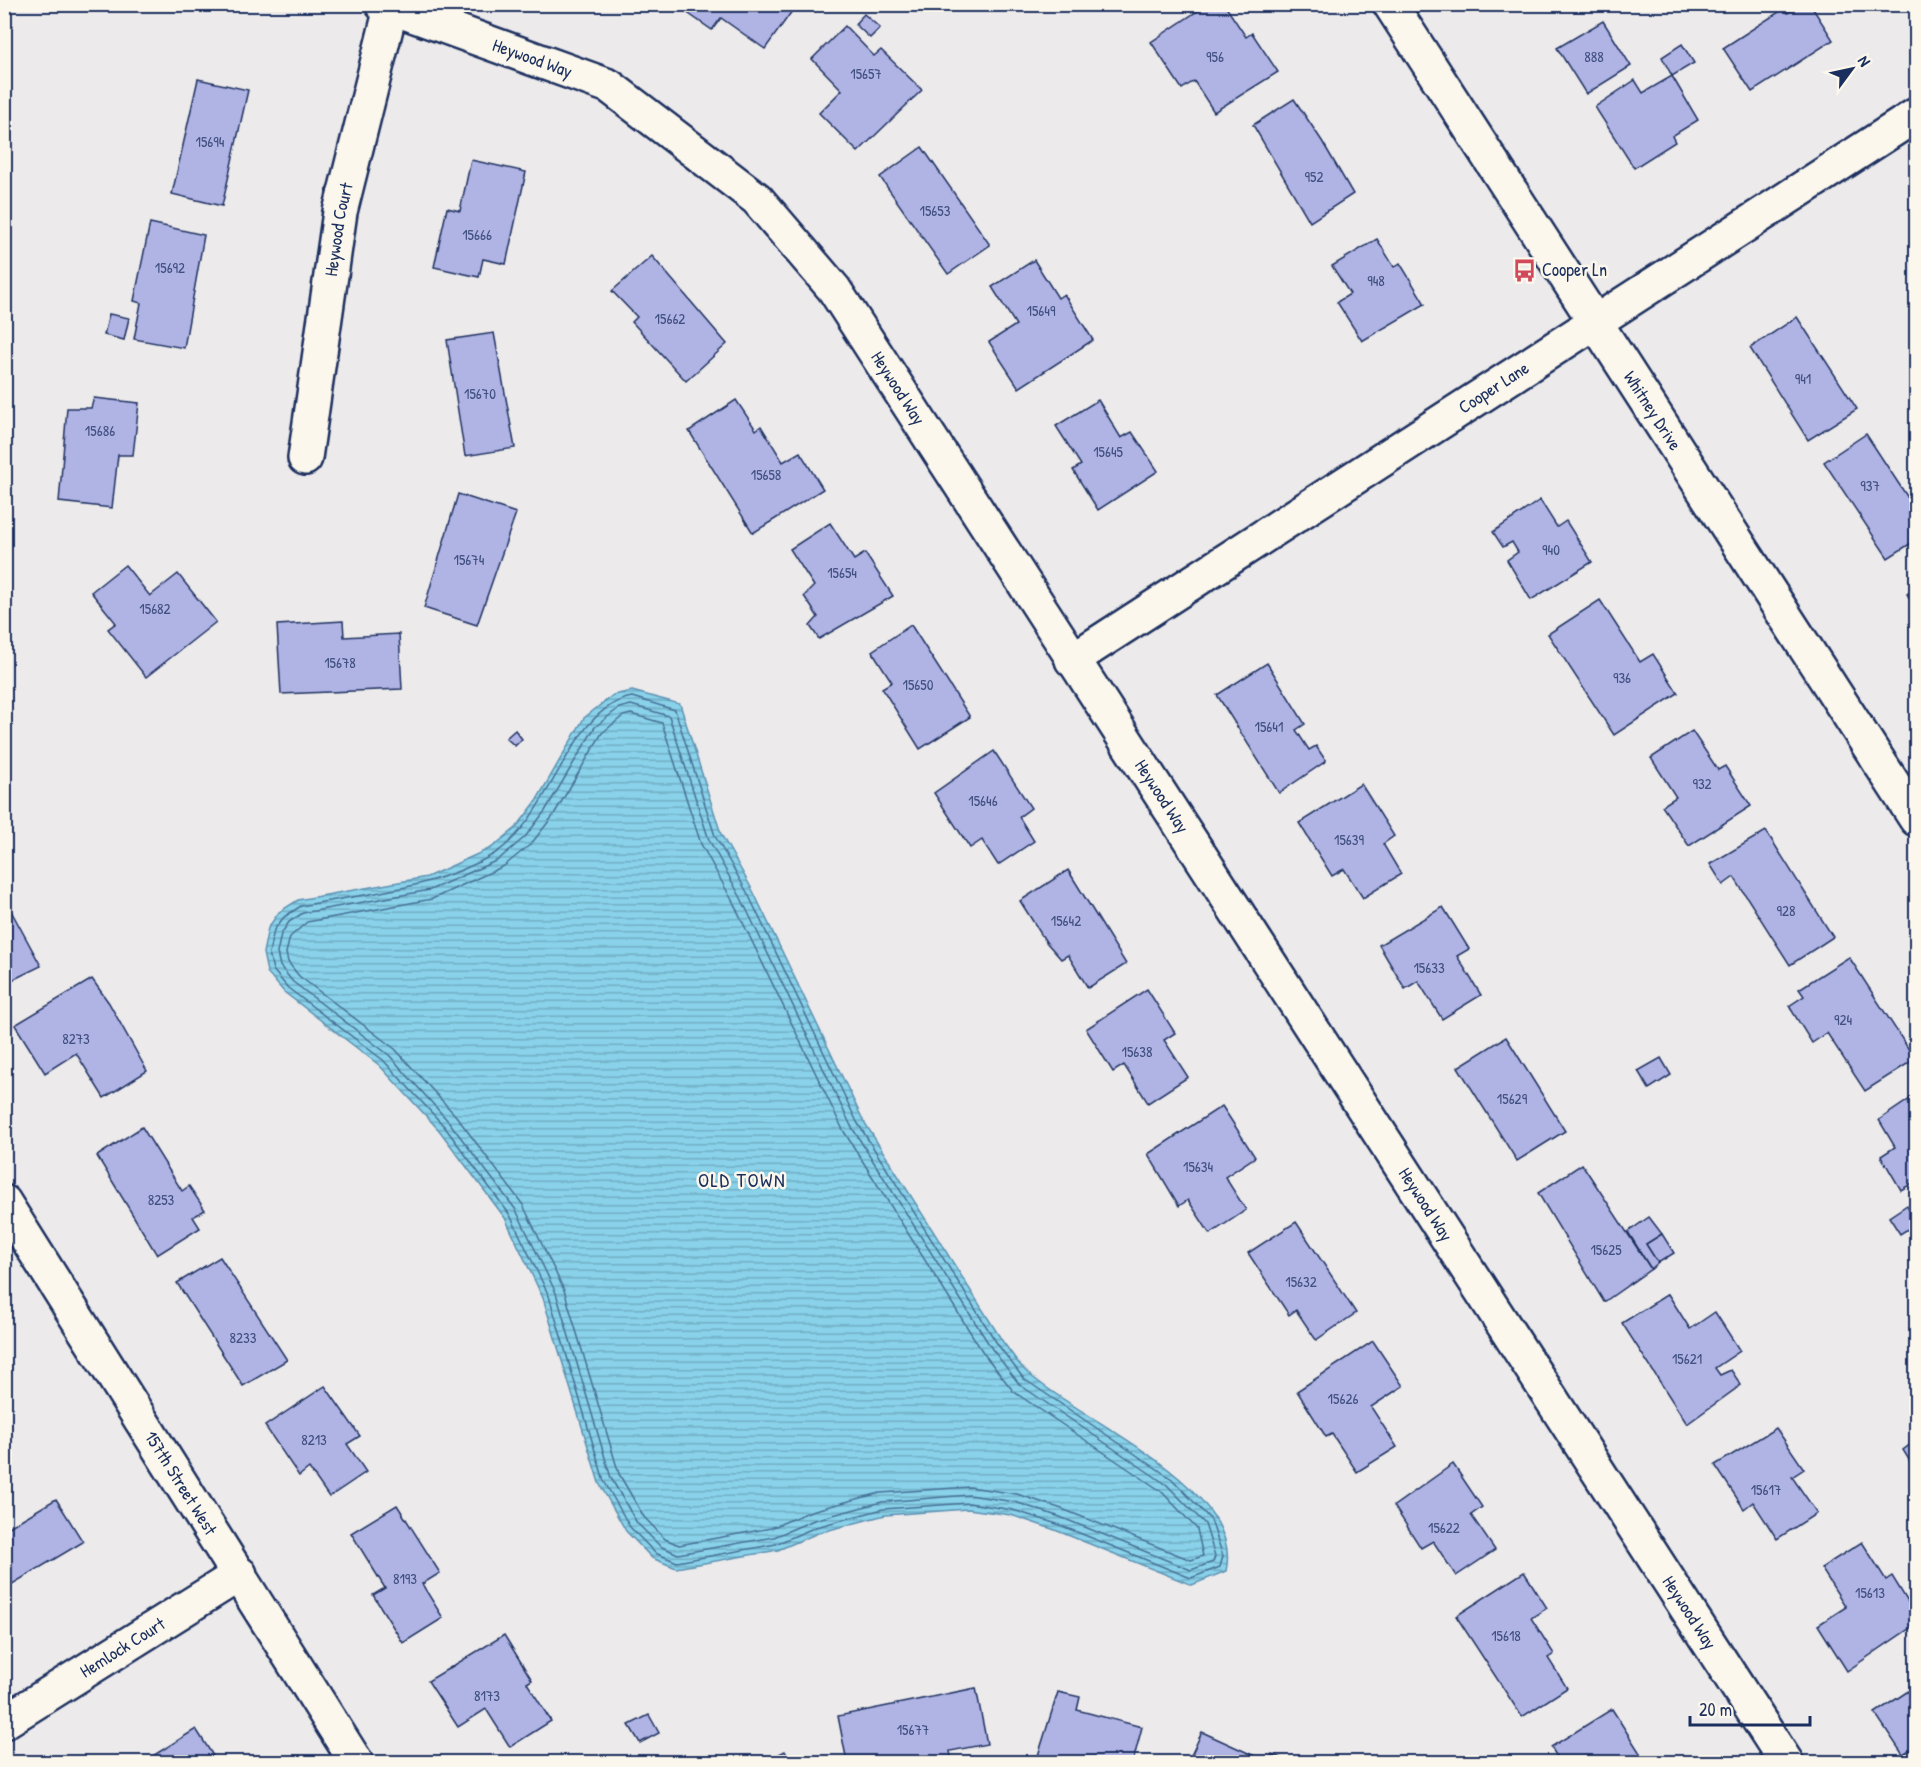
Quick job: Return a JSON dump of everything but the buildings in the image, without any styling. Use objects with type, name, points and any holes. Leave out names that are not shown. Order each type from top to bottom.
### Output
[{"type":"street","name":"Whitney Drive","points":[[1390,4],[1917,819]]},
{"type":"street","name":"Heywood Court","points":[[304,458],[340,212],[388,5]]},
{"type":"street","name":"Heywood Way","points":[[388,5],[609,86],[757,200],[834,289],[1786,1762]]},
{"type":"street","name":"Cooper Lane","points":[[1072,660],[1917,115]]},
{"type":"street","name":"157th Street West","points":[[4,1202],[240,1574],[356,1762]]},
{"type":"street","name":"Hemlock Court","points":[[4,1722],[240,1574]]},
{"type":"water","points":[[632,691],[680,704],[721,834],[753,891],[863,1120],[1003,1342],[1018,1363],[1053,1393],[1119,1435],[1186,1484],[1211,1511],[1225,1540],[1226,1571],[1192,1585],[1055,1530],[1011,1515],[968,1509],[885,1515],[818,1533],[778,1550],[676,1568],[652,1558],[626,1531],[599,1483],[543,1298],[505,1218],[439,1130],[379,1065],[284,992],[267,972],[263,953],[268,928],[279,912],[298,900],[427,877],[491,848],[516,828],[535,803],[584,718],[613,695]]},
{"type":"place","name":"Cooper Ln","points":[[1524,270]]},
{"type":"district","name":"OLD TOWN","points":[[742,1180]]}]
